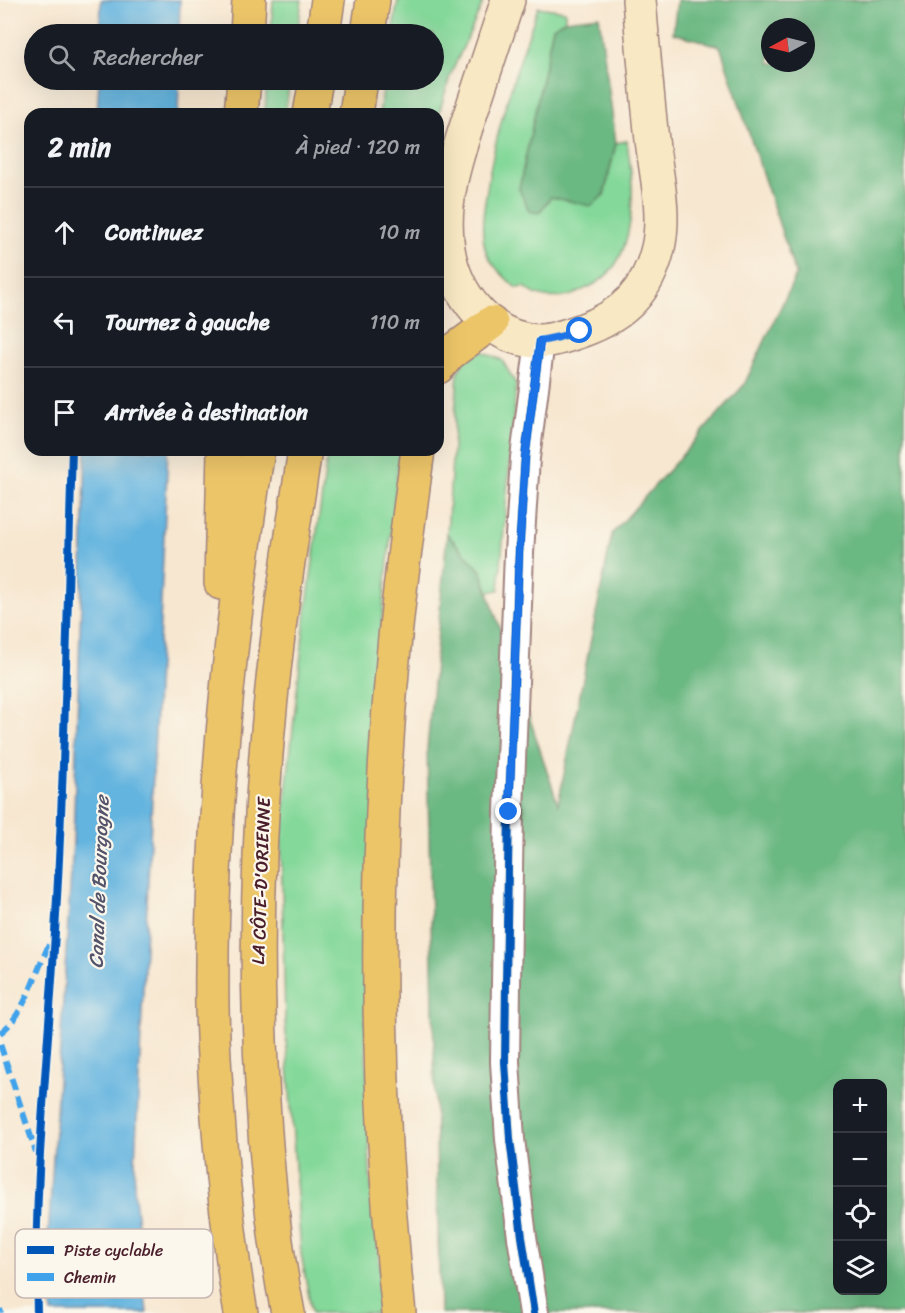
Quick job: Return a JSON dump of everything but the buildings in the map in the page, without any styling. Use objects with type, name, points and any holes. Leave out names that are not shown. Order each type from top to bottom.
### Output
[{"type":"highway","points":[[248,24],[249,0]]},
{"type":"highway","points":[[324,24],[328,0]]},
{"type":"highway","points":[[369,24],[373,0]]},
{"type":"highway","points":[[242,108],[243,90]]},
{"type":"highway","points":[[311,108],[314,90]]},
{"type":"highway","points":[[357,108],[360,90]]},
{"type":"highway","points":[[444,360],[491,323]]},
{"type":"highway","points":[[224,456],[212,1007],[218,1120],[229,1229],[241,1313]]},
{"type":"highway","points":[[213,889],[219,779],[230,661],[257,456]]},
{"type":"highway","name":"LA CÔTE-D'ORIENNE","points":[[288,1313],[281,1279],[267,1167],[260,1055],[258,933],[260,835],[269,719],[289,552],[304,456]]},
{"type":"highway","points":[[399,1313],[387,1170],[381,1027],[380,902],[385,770],[394,647],[417,456]]},
{"type":"main road","points":[[508,0],[448,188],[446,216],[448,249],[454,276],[476,310],[509,334],[540,341],[580,331],[599,324],[618,313],[633,300],[653,266],[661,229],[660,205],[644,72],[639,0]]},
{"type":"street","points":[[534,1313],[510,1139],[506,1006],[509,812],[519,554],[525,458],[540,341]]},
{"type":"green space","points":[[273,0],[302,0],[298,24],[272,24]]},
{"type":"green space","points":[[398,0],[483,0],[450,76],[440,108],[380,108],[383,90],[444,90],[444,24],[394,24]]},
{"type":"green space","points":[[677,0],[905,0],[905,1313],[440,1313],[427,749],[447,534],[481,571],[558,804],[612,534],[744,385],[796,275],[720,46],[673,33]]},
{"type":"green space","points":[[538,7],[565,11],[565,20],[553,27],[519,189],[539,213],[551,197],[591,205],[604,195],[616,143],[627,141],[632,183],[630,224],[618,261],[601,280],[573,295],[556,298],[540,296],[525,287],[516,288],[498,270],[487,254],[483,233],[485,204],[496,142],[508,96]]},
{"type":"green space","points":[[599,16],[616,143],[604,195],[591,206],[551,197],[539,213],[529,211],[519,189],[553,27],[565,20]]},
{"type":"green space","points":[[266,90],[289,90],[286,108],[265,108]]},
{"type":"green space","points":[[481,351],[502,360],[516,384],[499,590],[489,592],[481,571],[447,534],[458,372],[466,357]]},
{"type":"green space","points":[[327,456],[399,456],[382,619],[365,1016],[370,1173],[385,1313],[312,1313],[301,1254],[285,1020],[281,840],[303,635]]},
{"type":"water","points":[[101,0],[180,0],[179,24],[100,24]]},
{"type":"water","points":[[98,90],[179,90],[178,108],[97,108]]},
{"type":"water","name":"Canal de Bourgogne","points":[[86,456],[168,456],[134,1186],[138,1229],[49,1229],[73,842]]},
{"type":"water","points":[[50,1298],[145,1298],[147,1313],[52,1313]]},
{"type":"marked path","points":[[0,1033],[9,1025],[24,1003],[51,941]]},
{"type":"marked path","points":[[0,1044],[36,1152]]},
{"type":"marked path","points":[[0,1309],[1,1313]]},
{"type":"cycle path","points":[[534,1313],[510,1139],[505,1062],[509,812],[519,553],[525,458],[540,341]]},
{"type":"cycle path","points":[[37,1229],[61,811],[72,456]]},
{"type":"cycle path","points":[[37,1298],[37,1313]]},
{"type":"route","points":[[509,812],[525,458],[540,341],[580,331]]}]
